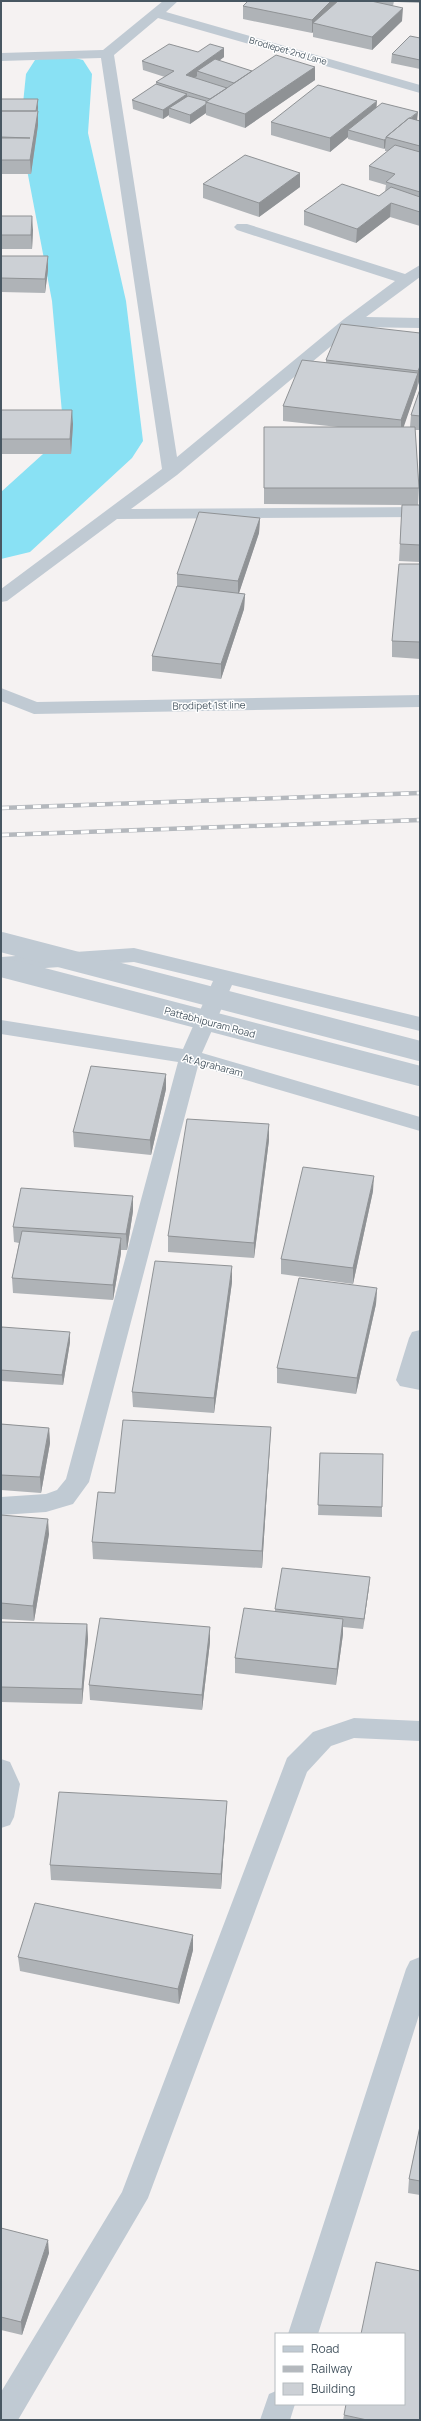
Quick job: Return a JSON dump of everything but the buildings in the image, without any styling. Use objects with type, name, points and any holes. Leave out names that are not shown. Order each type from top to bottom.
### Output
[{"type":"street","points":[[1,57],[107,54],[171,1]]},
{"type":"street","name":"Brodiepet 2nd Lane","points":[[155,13],[420,89]]},
{"type":"street","points":[[107,54],[170,471]]},
{"type":"street","points":[[242,227],[414,275]]},
{"type":"street","points":[[1,597],[170,471],[350,322],[414,275]]},
{"type":"street","points":[[350,322],[420,324]]},
{"type":"street","points":[[113,514],[420,512]]},
{"type":"street","name":"Brodipet 1st line","points":[[1,694],[34,708],[420,701]]},
{"type":"street","points":[[1,942],[420,1051]]},
{"type":"street","points":[[1,964],[134,955],[420,1024]]},
{"type":"street","name":"Pattabhipuram Road","points":[[1,967],[420,1076]]},
{"type":"street","points":[[1,1506],[53,1501],[65,1497],[77,1482],[190,1057],[225,977]]},
{"type":"street","name":"At Agraharam","points":[[1,1028],[190,1057],[420,1124]]},
{"type":"street","points":[[420,1338],[408,1380],[420,1381]]},
{"type":"street","points":[[1,2420],[134,2198],[296,1766],[322,1739],[354,1728],[420,1731]]},
{"type":"street","points":[[1,1770],[7,1784],[1,1817]]},
{"type":"street","points":[[303,2333],[420,1969]]},
{"type":"street","points":[[275,2420],[280,2405]]},
{"type":"waterway","points":[[1,535],[104,441],[89,301],[54,133],[59,74]]},
{"type":"railway","points":[[1,808],[420,793]]},
{"type":"railway","points":[[1,835],[420,820]]}]
